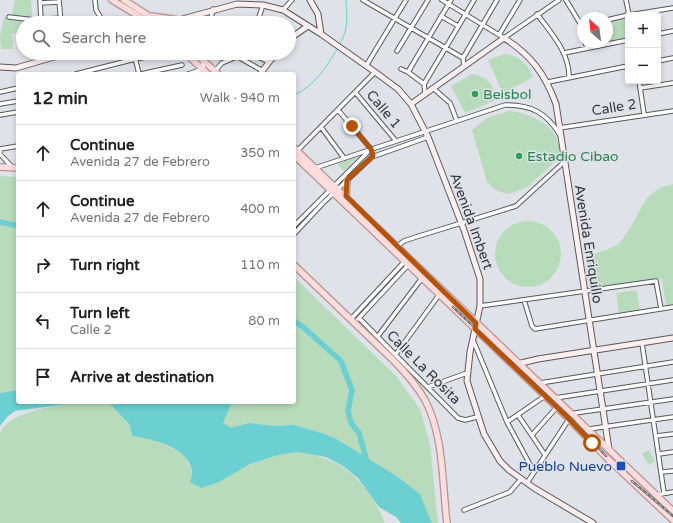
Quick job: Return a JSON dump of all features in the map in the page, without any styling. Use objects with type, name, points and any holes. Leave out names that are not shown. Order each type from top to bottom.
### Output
[{"type":"main road","points":[[112,0],[141,16]]},
{"type":"main road","points":[[124,0],[151,16]]},
{"type":"main road","points":[[310,0],[318,14],[321,34]]},
{"type":"main road","points":[[195,16],[236,2],[264,3],[282,10],[292,16]]},
{"type":"main road","points":[[296,19],[321,34]]},
{"type":"main road","points":[[296,34],[308,26]]},
{"type":"main road","name":"Avenida Imbert","points":[[321,34],[398,90],[411,104],[426,131],[461,222],[480,279],[480,306],[467,373],[467,381],[477,417],[490,447],[500,461],[521,479],[592,523]]},
{"type":"main road","points":[[411,104],[464,66],[502,36]]},
{"type":"main road","name":"Avenida Enriquillo","points":[[502,36],[530,58],[548,82],[556,104],[609,449]]},
{"type":"main road","points":[[0,67],[20,67],[43,60]]},
{"type":"main road","points":[[192,60],[206,72]]},
{"type":"main road","points":[[203,60],[216,72]]},
{"type":"main road","points":[[262,72],[269,62]]},
{"type":"main road","points":[[296,153],[315,168],[334,189],[346,196],[396,246],[422,278],[475,329],[540,383],[555,398],[606,457],[653,496],[673,510]]},
{"type":"main road","points":[[296,153],[408,261],[476,323],[545,396],[557,407],[589,429],[653,496],[673,520]]},
{"type":"main road","points":[[0,166],[15,168]]},
{"type":"main road","points":[[0,170],[16,171]]},
{"type":"main road","points":[[346,196],[347,180]]},
{"type":"main road","points":[[296,267],[406,374],[425,400],[437,438],[446,523]]},
{"type":"main road","points":[[517,365],[594,350],[673,338]]},
{"type":"street","points":[[94,0],[96,10],[100,16]]},
{"type":"street","points":[[282,10],[292,0]]},
{"type":"street","points":[[363,0],[462,58]]},
{"type":"street","points":[[366,66],[406,0]]},
{"type":"street","points":[[397,51],[428,0]]},
{"type":"street","points":[[442,0],[450,2],[465,14],[502,36]]},
{"type":"street","points":[[425,94],[424,84],[474,0]]},
{"type":"street","points":[[464,66],[462,58],[497,0]]},
{"type":"street","points":[[502,36],[520,0]]},
{"type":"street","points":[[502,36],[559,0]]},
{"type":"street","points":[[566,0],[577,17]]},
{"type":"street","points":[[626,0],[628,12]]},
{"type":"street","points":[[41,16],[40,2],[59,1],[61,16]]},
{"type":"street","points":[[408,72],[450,2]]},
{"type":"street","points":[[259,16],[264,3]]},
{"type":"street","points":[[648,12],[673,8]]},
{"type":"street","points":[[212,16],[213,10]]},
{"type":"street","points":[[537,14],[564,53],[569,71],[569,78]]},
{"type":"street","points":[[441,16],[458,26]]},
{"type":"street","points":[[613,19],[625,16]]},
{"type":"street","points":[[9,17],[16,18]]},
{"type":"street","points":[[661,33],[673,31]]},
{"type":"street","points":[[613,43],[625,41]]},
{"type":"street","points":[[564,53],[586,48]]},
{"type":"street","points":[[661,60],[673,58]]},
{"type":"street","points":[[84,72],[131,60]]},
{"type":"street","points":[[135,60],[139,72]]},
{"type":"street","points":[[196,72],[203,70],[203,60]]},
{"type":"street","points":[[216,72],[222,62],[227,60]]},
{"type":"street","points":[[244,60],[262,72]]},
{"type":"street","points":[[265,60],[269,62]]},
{"type":"street","points":[[149,72],[182,65]]},
{"type":"street","points":[[548,82],[625,67]]},
{"type":"street","points":[[401,69],[408,72],[424,84]]},
{"type":"street","points":[[296,151],[375,72]]},
{"type":"street","points":[[640,88],[673,83]]},
{"type":"street","points":[[639,84],[644,114]]},
{"type":"street","points":[[0,92],[16,88]]},
{"type":"street","points":[[433,88],[450,103],[457,121]]},
{"type":"street","name":"Calle 1","points":[[355,92],[396,141]]},
{"type":"street","points":[[0,104],[16,100]]},
{"type":"street","points":[[315,168],[505,106],[521,105],[535,110],[548,118],[560,135]]},
{"type":"street","points":[[338,110],[371,149],[373,156]]},
{"type":"street","name":"Calle 2","points":[[559,128],[644,114],[673,111]]},
{"type":"street","points":[[0,115],[16,112]]},
{"type":"street","points":[[321,127],[344,158]]},
{"type":"street","points":[[296,224],[373,156],[428,137]]},
{"type":"street","points":[[15,168],[0,155],[0,149],[16,146]]},
{"type":"street","points":[[296,232],[371,149]]},
{"type":"street","points":[[396,246],[404,241],[521,203],[564,162]]},
{"type":"street","points":[[353,321],[359,318],[408,261]]},
{"type":"street","points":[[353,321],[408,261]]},
{"type":"street","points":[[378,336],[422,278]]},
{"type":"street","points":[[480,306],[656,281],[661,309]]},
{"type":"street","points":[[396,354],[439,295]]},
{"type":"street","points":[[524,300],[534,328],[590,321],[673,307]]},
{"type":"street","name":"Calle La Rosita","points":[[359,318],[458,418],[465,420],[477,417]]},
{"type":"street","points":[[473,339],[507,422],[534,472]]},
{"type":"street","points":[[642,343],[664,493]]},
{"type":"street","points":[[540,383],[673,362]]},
{"type":"street","points":[[428,387],[467,373]]},
{"type":"street","points":[[555,398],[673,380]]},
{"type":"street","points":[[507,422],[545,396]]},
{"type":"street","points":[[527,483],[571,417],[603,408],[673,399]]},
{"type":"street","points":[[532,435],[557,407]]},
{"type":"street","points":[[518,415],[545,455]]},
{"type":"street","points":[[589,429],[673,417]]},
{"type":"street","points":[[656,436],[673,434]]},
{"type":"street","points":[[659,454],[673,452]]},
{"type":"street","points":[[662,472],[673,471]]},
{"type":"street","points":[[464,510],[510,492],[521,479]]},
{"type":"street","points":[[653,496],[673,492]]},
{"type":"green space","points":[[15,0],[31,0],[32,16],[12,15]]},
{"type":"green space","points":[[4,17],[16,19],[16,33],[12,34],[13,49],[1,49],[0,36]]},
{"type":"green space","points":[[625,18],[625,40],[613,42],[613,21]]},
{"type":"green space","name":"Beisbol","points":[[505,54],[522,61],[533,77],[503,94],[488,60]]},
{"type":"green space","name":"Beisbol","points":[[472,74],[482,77],[492,85],[496,100],[465,113],[451,86]]},
{"type":"green space","name":"Estadio Cibao","points":[[508,111],[532,117],[547,126],[557,139],[559,149],[558,159],[526,188],[509,194],[495,190],[487,182],[472,130],[487,118]]},
{"type":"green space","points":[[357,157],[344,171],[337,164]]},
{"type":"green space","points":[[0,176],[16,177],[16,390],[0,393]]},
{"type":"green space","points":[[673,184],[673,305],[666,306],[662,279],[591,289],[586,256],[607,250],[618,244],[632,226],[644,203],[649,197],[662,187]]},
{"type":"green space","points":[[521,221],[535,221],[547,226],[556,235],[561,247],[559,267],[552,278],[535,287],[521,287],[509,282],[500,273],[495,261],[495,247],[500,235],[509,226]]},
{"type":"green space","points":[[296,279],[396,376],[420,409],[430,445],[438,523],[432,523],[420,494],[398,477],[335,438],[294,425],[274,426],[249,423],[231,429],[222,423],[231,404],[296,404]]},
{"type":"green space","points":[[637,290],[640,311],[619,314],[616,293]]},
{"type":"green space","points":[[110,404],[130,425],[132,436],[154,439],[183,454],[192,470],[219,482],[247,466],[278,455],[297,452],[326,459],[338,464],[358,480],[366,489],[380,511],[385,523],[0,523],[0,433],[5,425],[24,414],[61,405]]},
{"type":"green space","points":[[649,450],[655,461],[649,465],[642,454]]},
{"type":"water","points":[[16,390],[16,404],[66,404],[15,411],[7,417],[0,426],[0,393]]},
{"type":"water","points":[[110,404],[231,404],[223,423],[231,428],[249,423],[274,426],[294,425],[322,433],[335,438],[398,477],[420,494],[432,523],[401,523],[396,517],[379,507],[358,478],[343,466],[326,457],[297,452],[278,455],[250,464],[219,482],[201,488],[190,482],[192,470],[189,462],[183,455],[176,449],[167,445],[149,439],[132,436],[130,425]]},
{"type":"waterway","points":[[339,45],[346,29],[346,0]]},
{"type":"waterway","points":[[296,94],[308,87],[314,81],[338,48]]},
{"type":"waterway","points":[[0,222],[16,226]]},
{"type":"waterway","points":[[296,322],[341,361],[352,390],[348,411],[351,423],[359,433],[368,465]]},
{"type":"railway","points":[[453,307],[574,421],[606,456]]},
{"type":"railway","points":[[632,481],[673,516]]},
{"type":"place","name":"Beisbol","points":[[475,94]]},
{"type":"place","name":"Estadio Cibao","points":[[519,156]]},
{"type":"place","name":"Pueblo Nuevo","points":[[621,466]]},
{"type":"route","points":[[352,126],[371,149],[373,156],[347,180],[346,196],[476,323],[475,329],[521,372],[592,443]]}]
